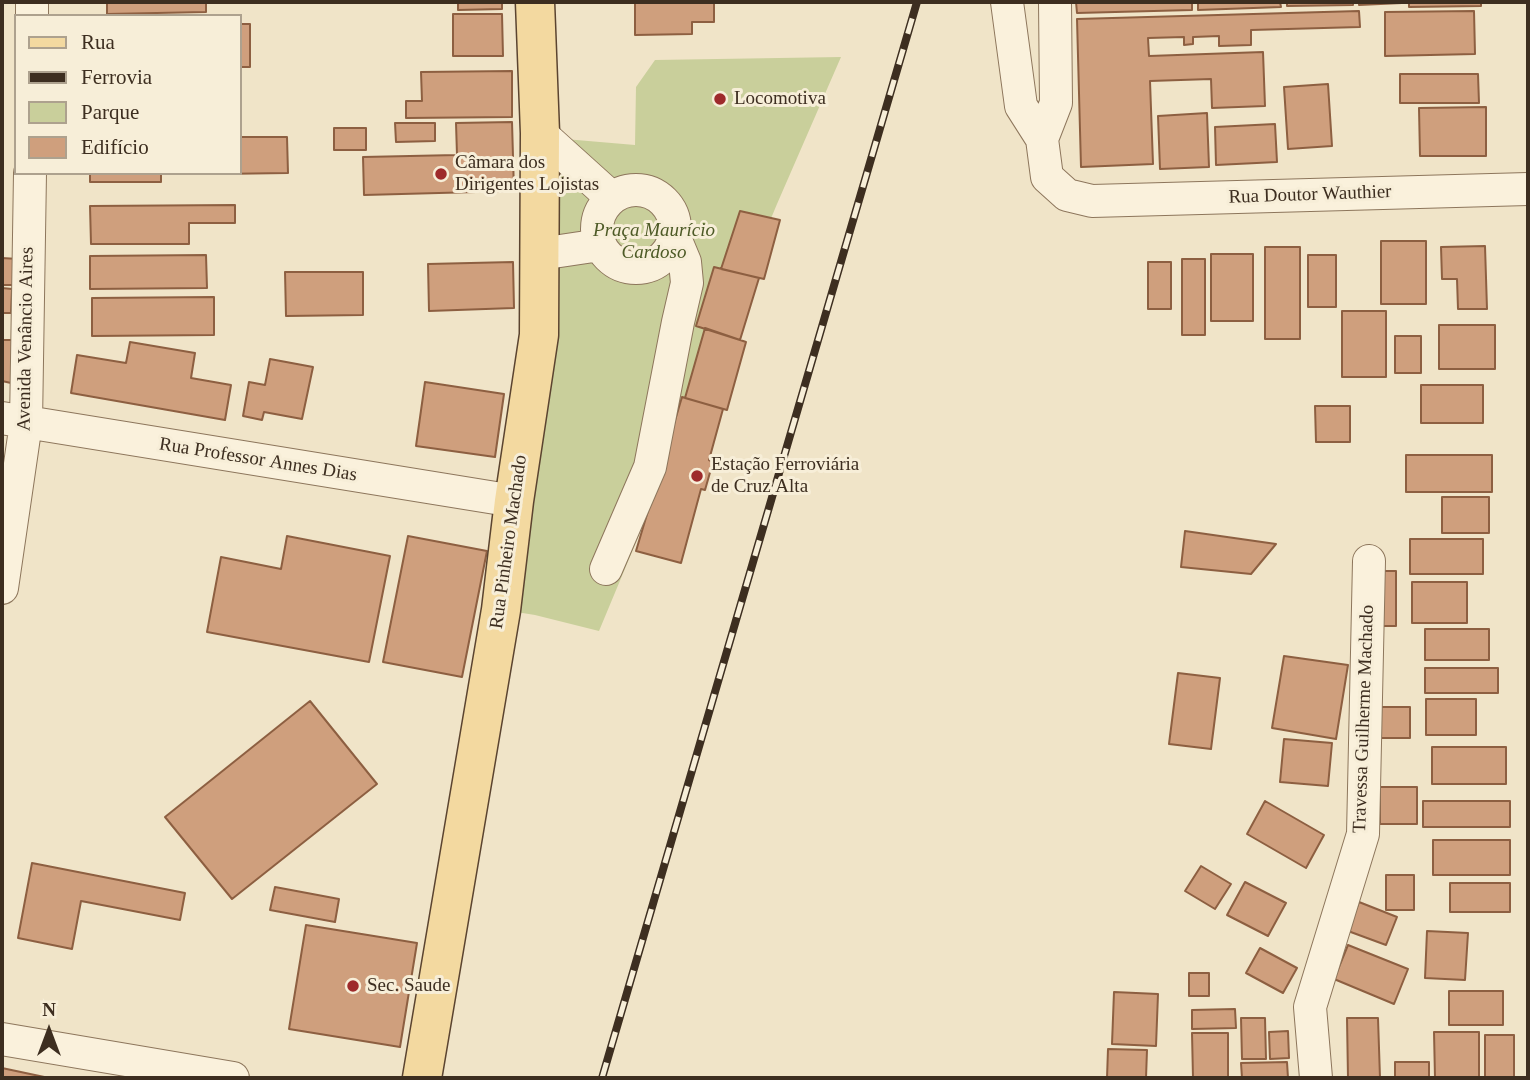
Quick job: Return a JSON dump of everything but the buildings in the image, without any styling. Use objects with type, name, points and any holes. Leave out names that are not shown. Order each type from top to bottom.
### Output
[{"type":"main road","name":"Rua Pinheiro Machado","points":[[422,1078],[501,610],[539,335],[540,133],[536,2]]},
{"type":"street","points":[[1007,2],[1021,106],[1042,139]]},
{"type":"street","points":[[1042,139],[1056,103],[1055,2]]},
{"type":"street","points":[[540,133],[612,198]]},
{"type":"street","name":"Rua Doutor Wauthier","points":[[1042,139],[1047,177],[1067,194],[1092,201],[1528,189]]},
{"type":"street","name":"Avenida Venâncio Aires","points":[[2,588],[30,175]]},
{"type":"street","points":[[638,190],[663,200],[676,224],[675,238],[663,259],[653,265],[628,268],[607,256],[600,245],[597,221],[612,198],[624,192],[638,190]]},
{"type":"street","points":[[606,569],[650,467],[687,283],[685,262],[675,238]]},
{"type":"street","points":[[540,254],[600,245]]},
{"type":"street","name":"Rua Professor Annes Dias","points":[[14,420],[514,501]]},
{"type":"street","name":"Travessa Guilherme Machado","points":[[1316,1078],[1310,1006],[1363,834],[1369,561]]},
{"type":"street","points":[[2,1039],[233,1078]]},
{"type":"green space","name":"Praça Maurício Cardoso","points":[[841,57],[599,631],[510,611],[559,332],[553,138],[635,145],[636,87],[655,60]]},
{"type":"railway","points":[[602,1078],[917,2]]},
{"type":"place","name":"Locomotiva","points":[[720,99]]},
{"type":"place","name":"Câmara dos Dirigentes Lojistas","points":[[441,174]]},
{"type":"place","name":"Estação Ferroviária de Cruz Alta","points":[[697,476]]},
{"type":"place","name":"Sec. Saude","points":[[353,986]]}]
